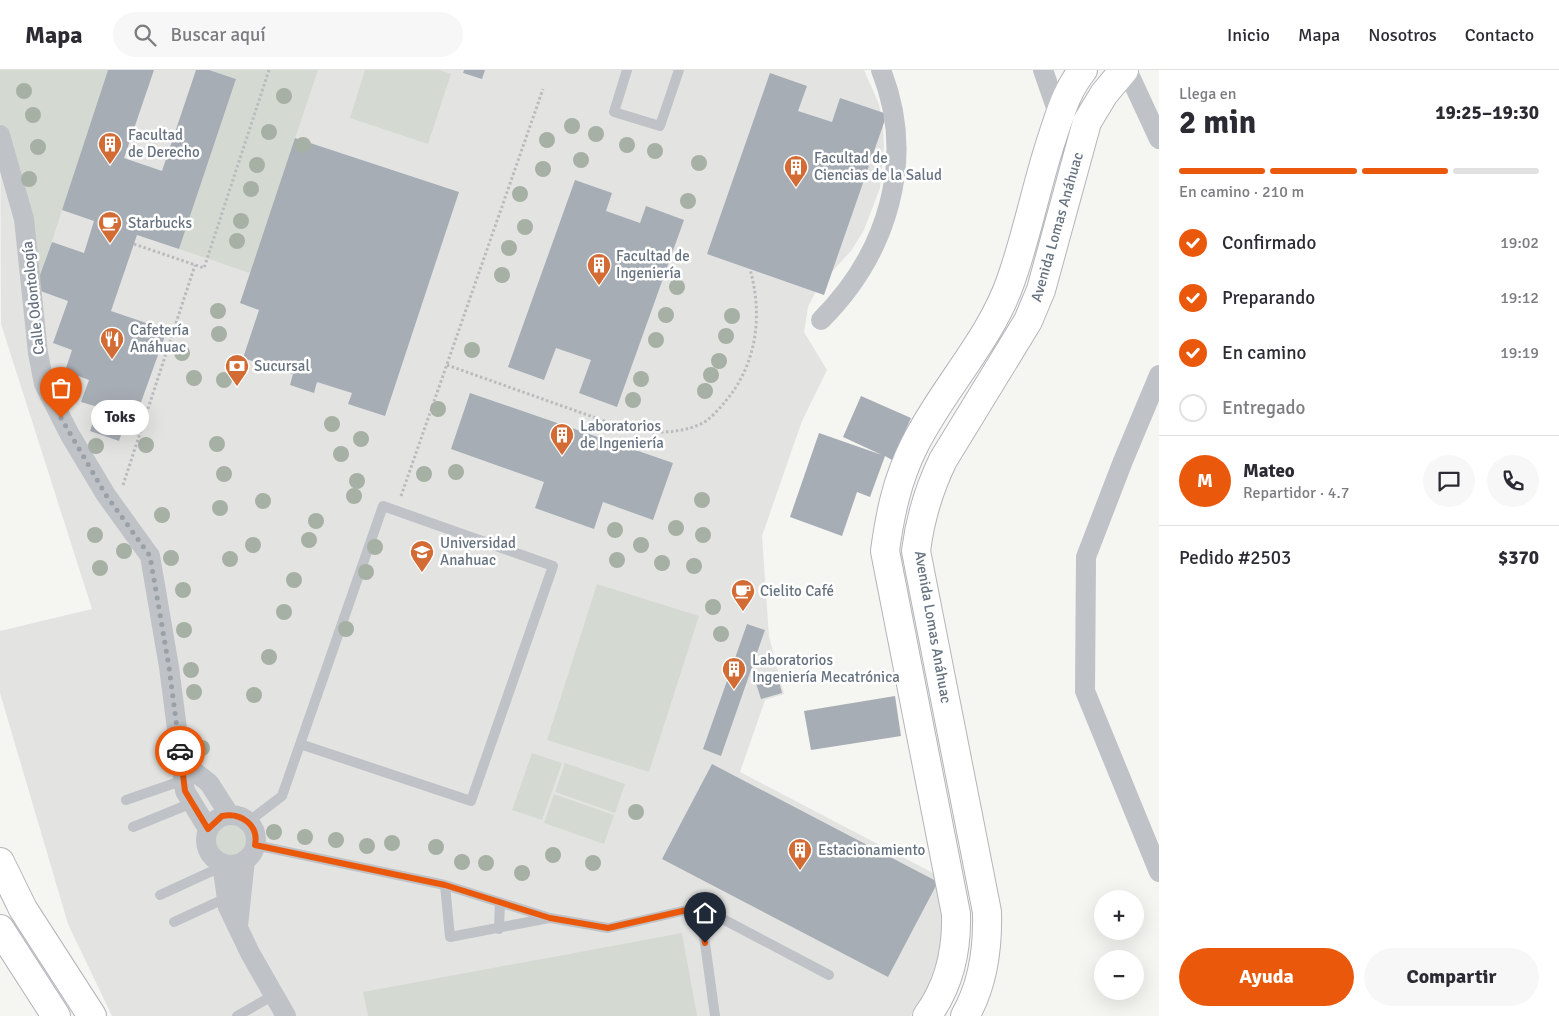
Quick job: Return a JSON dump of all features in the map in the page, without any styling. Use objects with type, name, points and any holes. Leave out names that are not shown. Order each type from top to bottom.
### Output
[{"type":"main road","name":"Avenida Lomas Anáhuac","points":[[927,1016],[938,999],[951,967],[955,950],[956,914],[885,551],[888,524],[900,479],[914,446],[1000,307],[1011,280],[1043,163],[1059,116],[1069,89],[1083,70]]},
{"type":"main road","name":"Avenida Lomas Anáhuac","points":[[964,1016],[975,995],[986,955],[987,912],[916,552],[919,530],[933,482],[943,460],[1028,321],[1041,290],[1087,122],[1104,94],[1126,70]]},
{"type":"main road","points":[[0,862],[23,909],[92,1016]]},
{"type":"main road","points":[[0,929],[56,1016]]},
{"type":"street","points":[[821,320],[856,280],[870,257],[889,207],[894,180],[896,144],[890,98],[881,70]]},
{"type":"street","points":[[1043,70],[1059,116],[1087,122]]},
{"type":"street","points":[[1126,70],[1159,139]]},
{"type":"street","name":"Calle Odontología","points":[[0,135],[24,219],[38,353],[44,384],[70,435],[150,556],[169,667],[185,791],[208,829]]},
{"type":"street","points":[[1159,375],[1086,557],[1085,692],[1159,872]]},
{"type":"street","points":[[182,770],[209,783],[229,814]]},
{"type":"street","points":[[238,928],[254,832],[248,822],[238,815],[229,814],[217,819],[208,829],[206,837],[209,853],[221,865],[226,898],[238,928],[286,1016]]},
{"type":"street","points":[[221,865],[235,864],[250,853]]},
{"type":"lane","points":[[626,70],[614,112],[660,126],[679,70]]},
{"type":"lane","points":[[248,822],[282,796],[300,744],[383,506],[553,566],[471,801],[300,744]]},
{"type":"lane","points":[[126,800],[182,770]]},
{"type":"lane","points":[[133,827],[192,803]]},
{"type":"lane","points":[[250,853],[445,885],[550,918],[608,928],[700,907],[830,975]]},
{"type":"lane","points":[[160,895],[221,865]]},
{"type":"lane","points":[[445,885],[450,937],[550,918]]},
{"type":"lane","points":[[174,922],[226,898]]},
{"type":"lane","points":[[499,928],[500,902]]},
{"type":"lane","points":[[700,907],[715,1016]]},
{"type":"lane","points":[[237,1016],[274,995]]},
{"type":"path","points":[[134,244],[204,268],[269,70]]},
{"type":"path","points":[[396,511],[543,89]]},
{"type":"path","points":[[116,507],[195,265]]},
{"type":"path","points":[[447,365],[624,428],[653,434],[680,430],[704,422],[717,410],[740,381],[747,364],[756,330],[758,311],[750,269]]},
{"type":"shaded area","name":"Universidad Anahuac","points":[[0,70],[864,70],[879,104],[883,125],[884,146],[880,188],[864,230],[851,251],[818,287],[808,307],[804,332],[827,370],[802,421],[762,536],[769,636],[784,694],[765,700],[740,772],[935,874],[945,920],[943,945],[924,996],[911,1016],[112,1016],[68,924],[0,693],[0,631],[92,609],[1,324]]},
{"type":"shaded area","points":[[0,70],[108,70],[36,290],[0,134]]},
{"type":"shaded area","points":[[209,70],[318,70],[250,273],[179,249],[236,79]]},
{"type":"shaded area","points":[[365,70],[439,70],[451,74],[428,144],[350,118]]},
{"type":"shaded area","points":[[597,584],[699,616],[649,772],[547,740]]},
{"type":"shaded area","points":[[532,753],[562,763],[542,820],[512,810]]},
{"type":"shaded area","points":[[565,763],[625,784],[615,813],[555,792]]},
{"type":"shaded area","points":[[554,794],[614,815],[604,844],[544,823]]},
{"type":"shaded area","points":[[231,823],[243,828],[248,840],[243,852],[231,857],[219,852],[214,840],[219,828]]},
{"type":"shaded area","points":[[682,933],[697,1016],[368,1016],[363,992]]},
{"type":"building","points":[[108,70],[154,70],[124,158],[162,171],[196,70],[209,70],[236,79],[179,249],[137,235],[111,311],[167,330],[135,419],[127,417],[119,441],[90,431],[98,407],[81,402],[89,380],[65,371],[72,350],[53,343],[68,301],[35,289],[52,242],[84,253],[94,221],[62,210]]},
{"type":"building","points":[[464,70],[485,70],[482,79],[463,73]]},
{"type":"building","name":"Facultad de Ciencias de la Salud","points":[[770,73],[807,86],[798,111],[832,122],[840,98],[887,114],[824,295],[707,254]]},
{"type":"building","points":[[295,138],[459,192],[385,416],[348,404],[352,393],[317,382],[314,393],[290,385],[293,374],[243,358],[259,310],[240,303]]},
{"type":"building","name":"Facultad de Ingeniería","points":[[575,180],[612,193],[606,211],[640,223],[646,206],[684,220],[617,407],[579,393],[591,360],[556,348],[544,380],[508,367]]},
{"type":"building","name":"Laboratorios de Ingeniería","points":[[470,393],[673,463],[653,520],[603,502],[594,529],[535,508],[544,482],[451,449]]},
{"type":"building","points":[[861,396],[911,418],[892,460],[885,456],[870,497],[857,492],[842,536],[790,517],[819,433],[882,455],[843,437]]},
{"type":"building","name":"Laboratorios Ingeniería Mecatrónica","points":[[747,624],[765,630],[721,756],[703,749]]},
{"type":"building","points":[[777,674],[782,693],[761,699],[755,680]]},
{"type":"building","points":[[895,696],[901,736],[811,750],[804,711]]},
{"type":"building","name":"Estacionamiento","points":[[712,764],[938,882],[888,977],[662,859]]},
{"type":"way so far","points":[[61,418],[106,495],[150,556],[169,667],[180,751]]},
{"type":"place","name":"Facultad de Derecho","points":[[110,165]]},
{"type":"place","name":"Facultad de Ciencias de la Salud","points":[[796,188]]},
{"type":"place","name":"Starbucks","points":[[110,244]]},
{"type":"place","name":"Facultad de Ingeniería","points":[[599,286]]},
{"type":"place","name":"Cafetería Anáhuac","points":[[112,360]]},
{"type":"place","name":"Sucursal","points":[[237,387]]},
{"type":"place","name":"Toks","points":[[61,418]]},
{"type":"place","name":"Laboratorios de Ingeniería","points":[[562,456]]},
{"type":"place","name":"Universidad Anahuac","points":[[422,573]]},
{"type":"place","name":"Cielito Café","points":[[743,612]]},
{"type":"place","name":"Laboratorios Ingeniería Mecatrónica","points":[[734,690]]},
{"type":"place","name":"Estacionamiento","points":[[800,871]]},
{"type":"route","points":[[180,751],[185,791],[208,829],[212,823],[222,816],[229,814],[238,815],[251,825],[256,840],[255,845],[445,885],[550,918],[608,928],[700,907],[705,943]]}]
